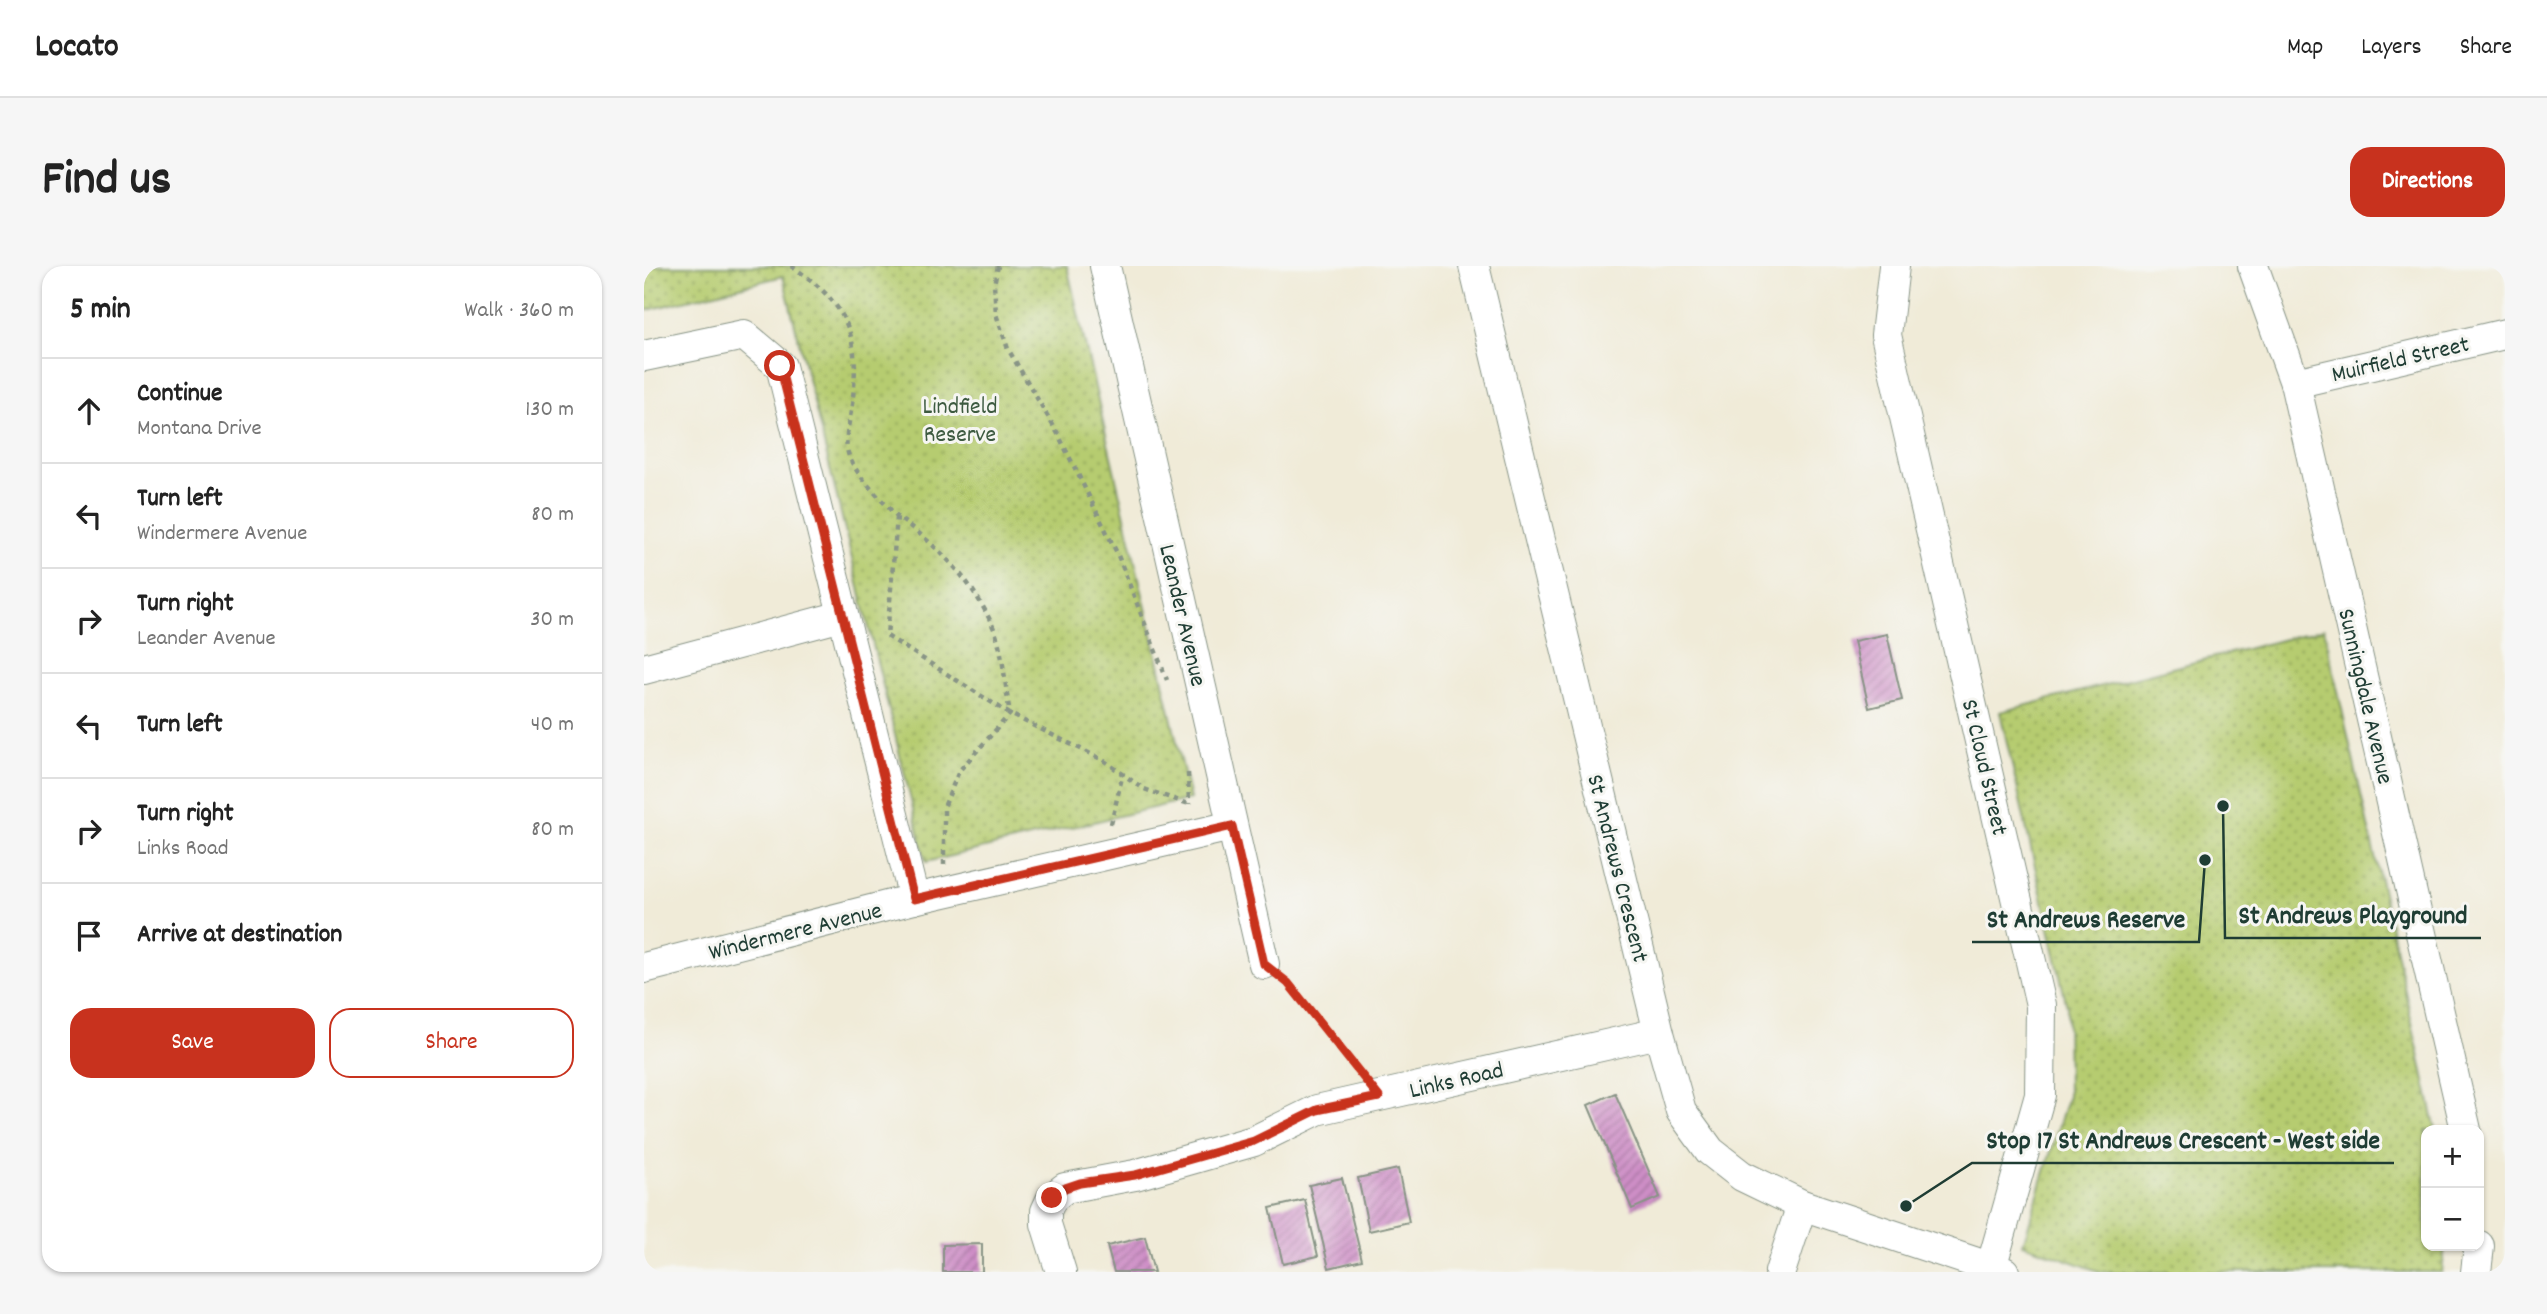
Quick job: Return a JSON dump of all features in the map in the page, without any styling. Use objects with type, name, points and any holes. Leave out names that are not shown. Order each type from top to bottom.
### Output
[{"type":"street","name":"Leander Avenue","points":[[1105,266],[1264,964]]},
{"type":"street","name":"St Andrews Crescent","points":[[1474,266],[1659,1033],[1681,1111],[1710,1151],[1742,1176],[1802,1205],[1997,1270]]},
{"type":"street","name":"St Cloud Street","points":[[1894,266],[1886,335],[2042,1005],[2040,1095],[1997,1270]]},
{"type":"street","name":"Sunningdale Avenue","points":[[2253,266],[2295,383],[2465,1125]]},
{"type":"street","name":"Muirfield Street","points":[[2295,383],[2505,334]]},
{"type":"street","points":[[644,356],[744,335],[780,366],[914,899]]},
{"type":"street","points":[[644,669],[842,617]]},
{"type":"street","name":"Windermere Avenue","points":[[644,968],[914,899],[1232,826]]},
{"type":"street","name":"Links Road","points":[[1061,1272],[1046,1224],[1046,1211],[1052,1198],[1065,1188],[1135,1175],[1254,1141],[1308,1112],[1659,1033]]},
{"type":"street","points":[[1780,1272],[1802,1205]]},
{"type":"street","points":[[2476,1272],[2478,1251]]},
{"type":"path","points":[[791,266],[830,296],[847,320],[856,372],[846,439],[848,454],[897,517],[952,561],[971,589],[995,630],[1010,714]]},
{"type":"path","points":[[998,266],[994,285],[996,314],[1008,349],[1057,432],[1116,553],[1168,682]]},
{"type":"path","points":[[897,517],[887,636],[1010,714],[1103,760],[1143,789],[1197,807]]},
{"type":"path","points":[[941,873],[944,865],[944,807],[959,771],[1010,714]]},
{"type":"path","points":[[1188,770],[1189,804]]},
{"type":"path","points":[[1103,856],[1123,774]]},
{"type":"path","points":[[1264,964],[1288,983],[1379,1097]]},
{"type":"green space","name":"Lindfield Reserve","points":[[644,266],[1067,266],[1190,799],[926,862],[783,276],[644,311]]},
{"type":"green space","points":[[2324,629],[2435,1125],[2421,1125],[2421,1251],[2444,1251],[2442,1272],[2101,1272],[2023,1244],[2068,1095],[2067,1007],[2000,712]]},
{"type":"building","points":[[1887,634],[1902,700],[1869,708],[1854,641]]},
{"type":"building","points":[[1615,1093],[1660,1197],[1632,1209],[1588,1105]]},
{"type":"building","points":[[1398,1169],[1409,1222],[1369,1231],[1358,1178]]},
{"type":"building","points":[[1342,1178],[1362,1260],[1329,1268],[1309,1185]]},
{"type":"building","points":[[1305,1200],[1318,1256],[1283,1264],[1270,1208]]},
{"type":"building","points":[[1145,1237],[1154,1272],[1114,1272],[1107,1246]]},
{"type":"building","points":[[982,1244],[982,1272],[943,1272],[943,1245]]},
{"type":"place","name":"St Andrews Playground","points":[[2223,806]]},
{"type":"place","name":"St Andrews Reserve","points":[[2205,860]]},
{"type":"place","name":"Stop 17 St Andrews Crescent - West side","points":[[1906,1206]]},
{"type":"route","points":[[780,366],[914,899],[1232,826],[1264,964],[1288,983],[1379,1097],[1300,1115],[1254,1141],[1135,1175],[1080,1183],[1065,1188],[1052,1198]]}]
